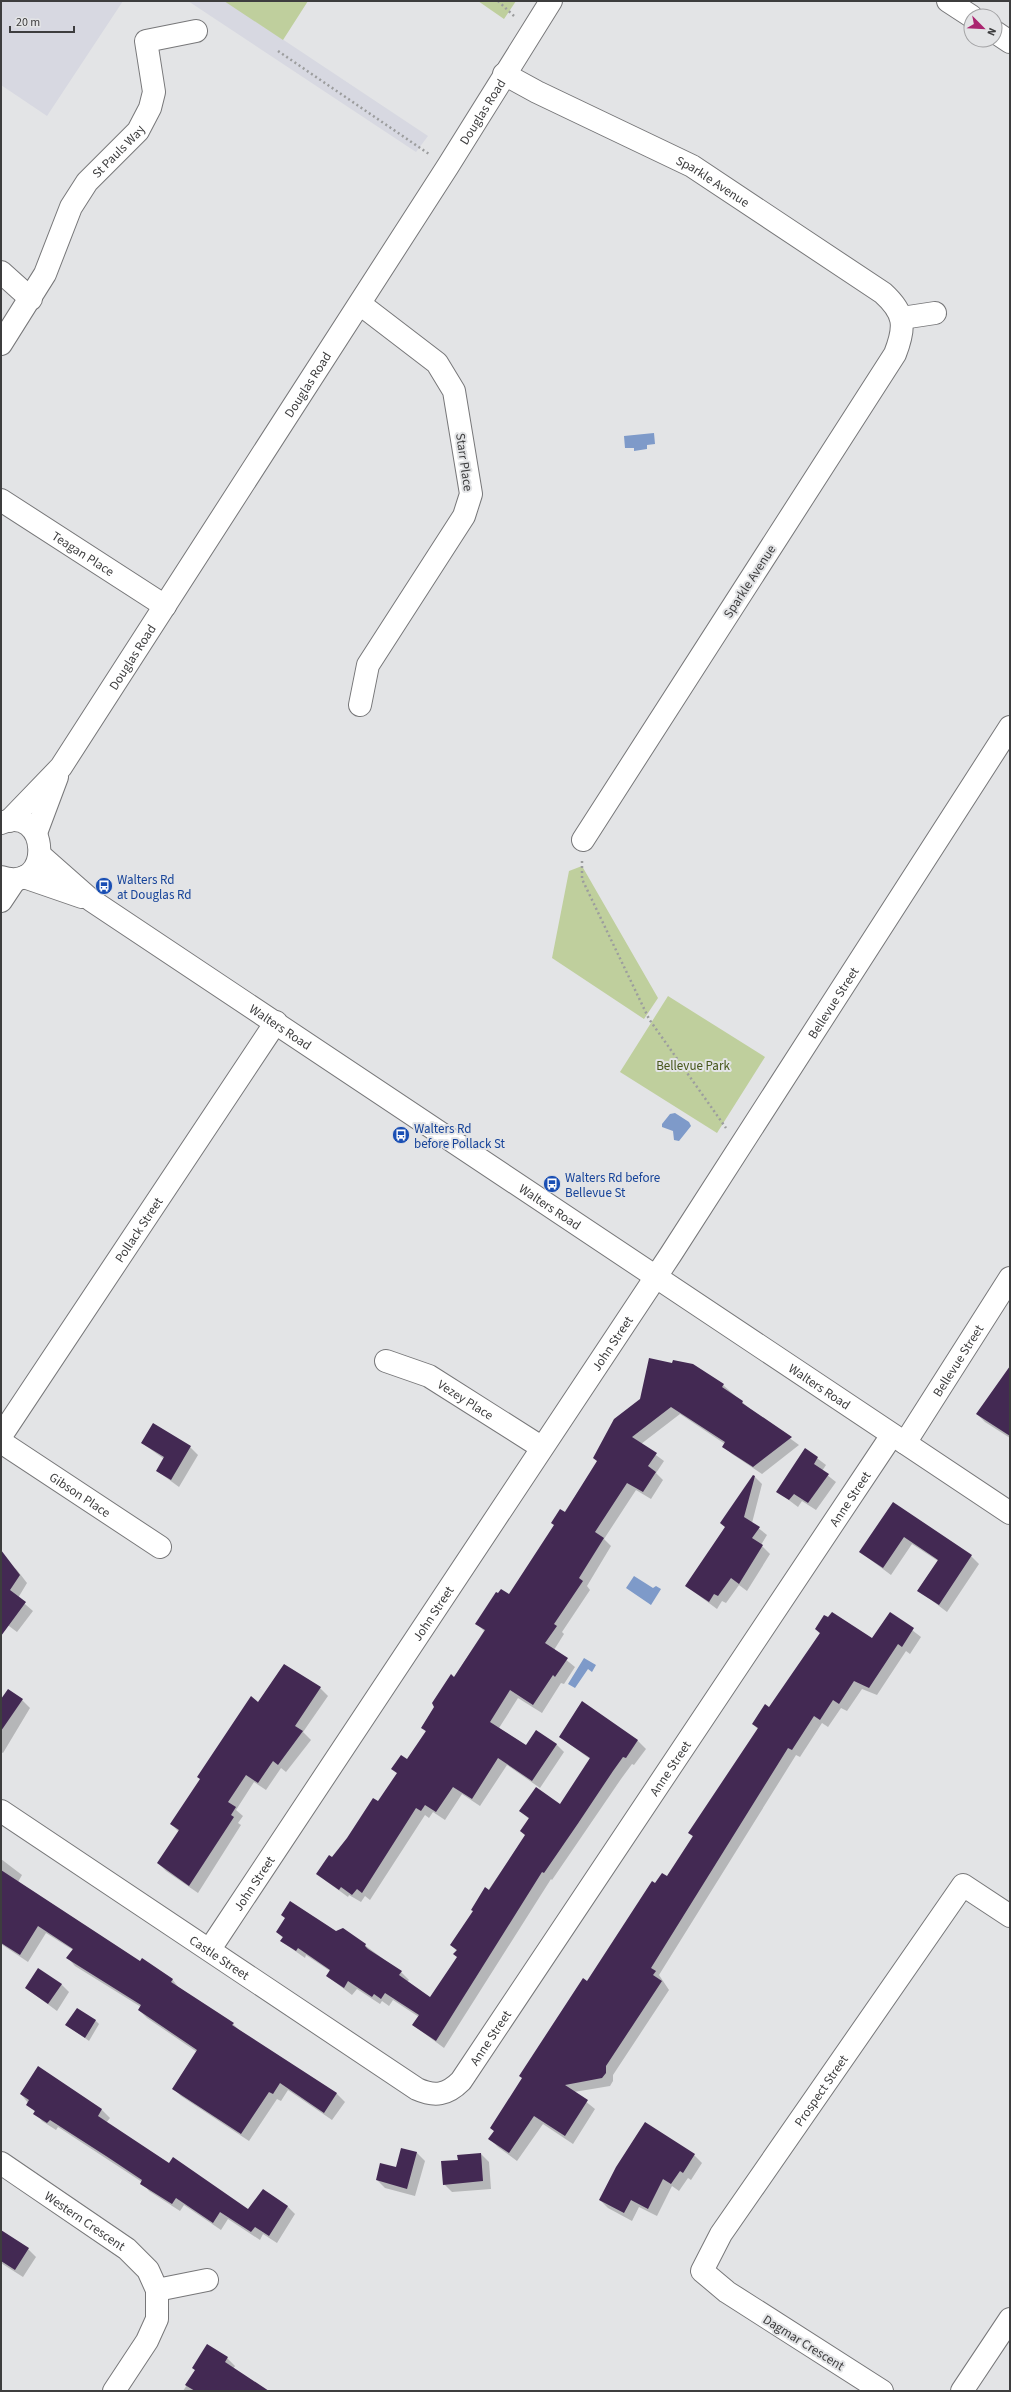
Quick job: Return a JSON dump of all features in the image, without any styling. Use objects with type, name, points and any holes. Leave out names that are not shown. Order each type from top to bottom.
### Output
[{"type":"street","name":"Douglas Road","points":[[36,833],[61,767],[360,304],[551,1]]},
{"type":"street","points":[[948,1],[963,11]]},
{"type":"street","name":"St Pauls Way","points":[[1,344],[31,299],[56,248],[72,207],[87,182],[138,131],[150,108],[154,92],[146,41],[196,31]]},
{"type":"street","name":"Sparkle Avenue","points":[[504,74],[536,92],[692,166],[883,293],[897,308],[902,318],[900,340],[895,354],[583,840]]},
{"type":"street","points":[[1,272],[31,299]]},
{"type":"street","name":"Starr Place","points":[[360,304],[437,363],[454,391],[471,494],[464,516],[368,665],[360,705]]},
{"type":"street","points":[[902,318],[935,313]]},
{"type":"street","name":"Teagan Place","points":[[1,500],[165,606]]},
{"type":"street","name":"Bellevue Street","points":[[656,1278],[1010,727]]},
{"type":"street","name":"Douglas Road","points":[[4,822],[61,767]]},
{"type":"street","points":[[1,901],[13,878],[38,864],[40,855],[39,840],[36,833],[29,826],[4,822]]},
{"type":"street","name":"Walters Road","points":[[40,855],[91,900],[1010,1513]]},
{"type":"street","name":"Walters Road","points":[[13,878],[91,900]]},
{"type":"street","name":"Pollack Street","points":[[1,1436],[276,1022]]},
{"type":"street","name":"John Street","points":[[210,1949],[541,1447],[656,1278]]},
{"type":"street","name":"Bellevue Street","points":[[899,1439],[1010,1278]]},
{"type":"street","name":"Vezey Place","points":[[386,1361],[429,1376],[541,1447]]},
{"type":"street","name":"Anne Street","points":[[441,2094],[453,2089],[460,2081],[899,1439]]},
{"type":"street","name":"Gibson Place","points":[[1,1442],[160,1547]]},
{"type":"street","name":"Castle Street","points":[[1,1812],[210,1949],[417,2089],[428,2094],[441,2094]]},
{"type":"street","name":"Prospect Street","points":[[727,2292],[702,2271],[721,2234],[963,1885],[1010,1916]]},
{"type":"street","name":"Western Crescent","points":[[1,2163],[133,2254],[148,2270],[157,2290],[158,2305],[153,2331],[114,2391]]},
{"type":"street","points":[[157,2290],[207,2280]]},
{"type":"street","name":"Dagmar Crescent","points":[[727,2292],[882,2391]]},
{"type":"street","points":[[962,2391],[1010,2319]]},
{"type":"path","points":[[498,1],[514,16]]},
{"type":"path","points":[[278,51],[428,154]]},
{"type":"path","points":[[583,840],[582,879],[649,1019],[740,1148]]},
{"type":"shaded area","points":[[1,1],[123,1],[47,116],[1,85]]},
{"type":"shaded area","points":[[188,1],[225,1],[428,136],[416,152]]},
{"type":"green space","points":[[224,1],[308,1],[283,40]]},
{"type":"green space","points":[[478,1],[516,1],[504,19]]},
{"type":"green space","points":[[582,866],[658,998],[644,1019],[552,958],[569,871]]},
{"type":"green space","name":"Bellevue Park","points":[[668,996],[765,1057],[717,1133],[620,1072]]},
{"type":"water","points":[[654,433],[655,444],[647,445],[647,449],[634,451],[634,448],[625,448],[624,436]]},
{"type":"water","points":[[675,1113],[689,1122],[691,1126],[679,1141],[674,1140],[673,1131],[662,1127],[662,1124],[670,1114]]},
{"type":"water","points":[[634,1576],[653,1588],[656,1586],[661,1589],[651,1605],[626,1588]]},
{"type":"water","points":[[584,1658],[596,1665],[592,1672],[588,1669],[575,1688],[568,1684]]},
{"type":"building","points":[[649,1358],[672,1363],[673,1360],[693,1364],[724,1384],[722,1387],[743,1401],[742,1403],[792,1437],[753,1467],[722,1447],[725,1442],[671,1407],[632,1437],[657,1453],[648,1466],[656,1472],[643,1492],[627,1483],[595,1532],[604,1538],[579,1578],[583,1581],[554,1624],[557,1626],[545,1643],[568,1658],[555,1677],[553,1675],[533,1705],[510,1690],[490,1722],[526,1745],[536,1730],[557,1744],[532,1781],[498,1758],[472,1799],[453,1787],[436,1812],[425,1805],[421,1811],[416,1808],[362,1893],[357,1889],[352,1895],[341,1887],[339,1890],[316,1874],[329,1855],[332,1857],[347,1838],[373,1798],[378,1801],[397,1773],[391,1769],[401,1755],[407,1759],[426,1731],[421,1728],[434,1707],[432,1703],[451,1674],[454,1677],[485,1630],[475,1624],[496,1592],[498,1593],[501,1589],[509,1594],[554,1525],[551,1523],[560,1509],[565,1512],[597,1461],[593,1458],[614,1419],[640,1399]]},
{"type":"building","points":[[1010,1366],[1010,1436],[976,1414]]},
{"type":"building","points":[[153,1423],[191,1446],[171,1480],[156,1471],[164,1457],[141,1443]]},
{"type":"building","points":[[805,1448],[818,1457],[814,1464],[829,1474],[808,1503],[794,1494],[789,1500],[776,1492]]},
{"type":"building","points":[[753,1475],[755,1476],[744,1517],[760,1527],[752,1538],[763,1545],[739,1584],[731,1578],[718,1596],[714,1594],[709,1602],[685,1586],[725,1527],[720,1523]]},
{"type":"building","points":[[893,1502],[972,1555],[939,1605],[917,1591],[938,1560],[904,1537],[883,1568],[859,1552]]},
{"type":"building","points":[[1,1550],[20,1575],[10,1590],[26,1602],[1,1636]]},
{"type":"building","points":[[832,1612],[872,1638],[890,1612],[914,1628],[902,1647],[898,1644],[869,1688],[854,1681],[839,1704],[833,1700],[820,1720],[814,1716],[792,1750],[788,1748],[651,1968],[656,1971],[653,1975],[662,1981],[606,2066],[606,2073],[602,2078],[565,2085],[588,2100],[565,2136],[534,2116],[509,2153],[488,2139],[494,2131],[490,2128],[522,2078],[519,2076],[583,1978],[587,1981],[652,1881],[655,1883],[662,1873],[667,1876],[693,1836],[688,1833],[758,1728],[752,1724],[765,1704],[769,1707],[820,1633],[815,1629],[824,1615],[828,1617]]},
{"type":"building","points":[[284,1664],[321,1687],[295,1726],[303,1731],[278,1765],[273,1761],[258,1783],[246,1775],[228,1802],[236,1807],[231,1815],[234,1817],[189,1886],[157,1863],[179,1830],[170,1824],[200,1779],[197,1777],[251,1696],[258,1702]]},
{"type":"building","points":[[8,1689],[23,1699],[1,1731],[1,1699]]},
{"type":"building","points":[[582,1701],[638,1740],[626,1758],[623,1757],[613,1771],[544,1873],[542,1872],[436,2041],[412,2025],[419,2015],[385,1993],[381,1999],[374,1994],[372,1997],[348,1981],[344,1988],[326,1976],[330,1970],[298,1948],[296,1951],[280,1941],[283,1937],[276,1932],[285,1918],[281,1915],[290,1901],[336,1931],[343,1928],[366,1944],[365,1946],[368,1949],[402,1971],[399,1975],[430,1997],[457,1957],[453,1954],[457,1950],[450,1945],[473,1911],[471,1910],[485,1887],[489,1890],[525,1835],[520,1831],[529,1818],[519,1811],[536,1787],[560,1804],[590,1758],[559,1737]]},
{"type":"building","points":[[1,1870],[140,1961],[142,1958],[173,1979],[171,1982],[234,2023],[232,2025],[337,2093],[324,2113],[280,2083],[273,2094],[269,2092],[241,2134],[172,2089],[197,2050],[138,2010],[141,2005],[66,1958],[73,1949],[38,1926],[20,1955],[1,1943]]},
{"type":"building","points":[[38,1968],[62,1984],[48,2004],[25,1988]]},
{"type":"building","points":[[77,2008],[96,2020],[85,2038],[65,2025]]},
{"type":"building","points":[[38,2066],[102,2109],[98,2116],[169,2163],[173,2157],[248,2209],[263,2189],[288,2206],[269,2236],[255,2227],[251,2232],[220,2212],[213,2223],[176,2198],[172,2204],[140,2184],[142,2180],[106,2156],[50,2120],[47,2123],[33,2114],[35,2111],[26,2105],[29,2100],[20,2094]]},
{"type":"building","points":[[645,2122],[695,2154],[683,2173],[680,2171],[671,2184],[663,2179],[648,2209],[631,2200],[624,2213],[599,2200],[616,2167]]},
{"type":"building","points":[[401,2148],[417,2152],[407,2189],[376,2180],[380,2163],[396,2167]]},
{"type":"building","points":[[481,2153],[483,2181],[443,2185],[441,2161],[458,2160],[457,2155]]},
{"type":"building","points":[[1,2230],[29,2248],[15,2270],[1,2261]]},
{"type":"building","points":[[207,2344],[228,2357],[225,2362],[269,2391],[195,2391],[185,2385],[195,2370],[192,2368]]},
{"type":"place","name":"Walters Rd at Douglas Rd","points":[[104,886]]},
{"type":"place","name":"Walters Rd before Pollack St","points":[[401,1135]]},
{"type":"place","name":"Walters Rd before Bellevue St","points":[[552,1184]]}]
